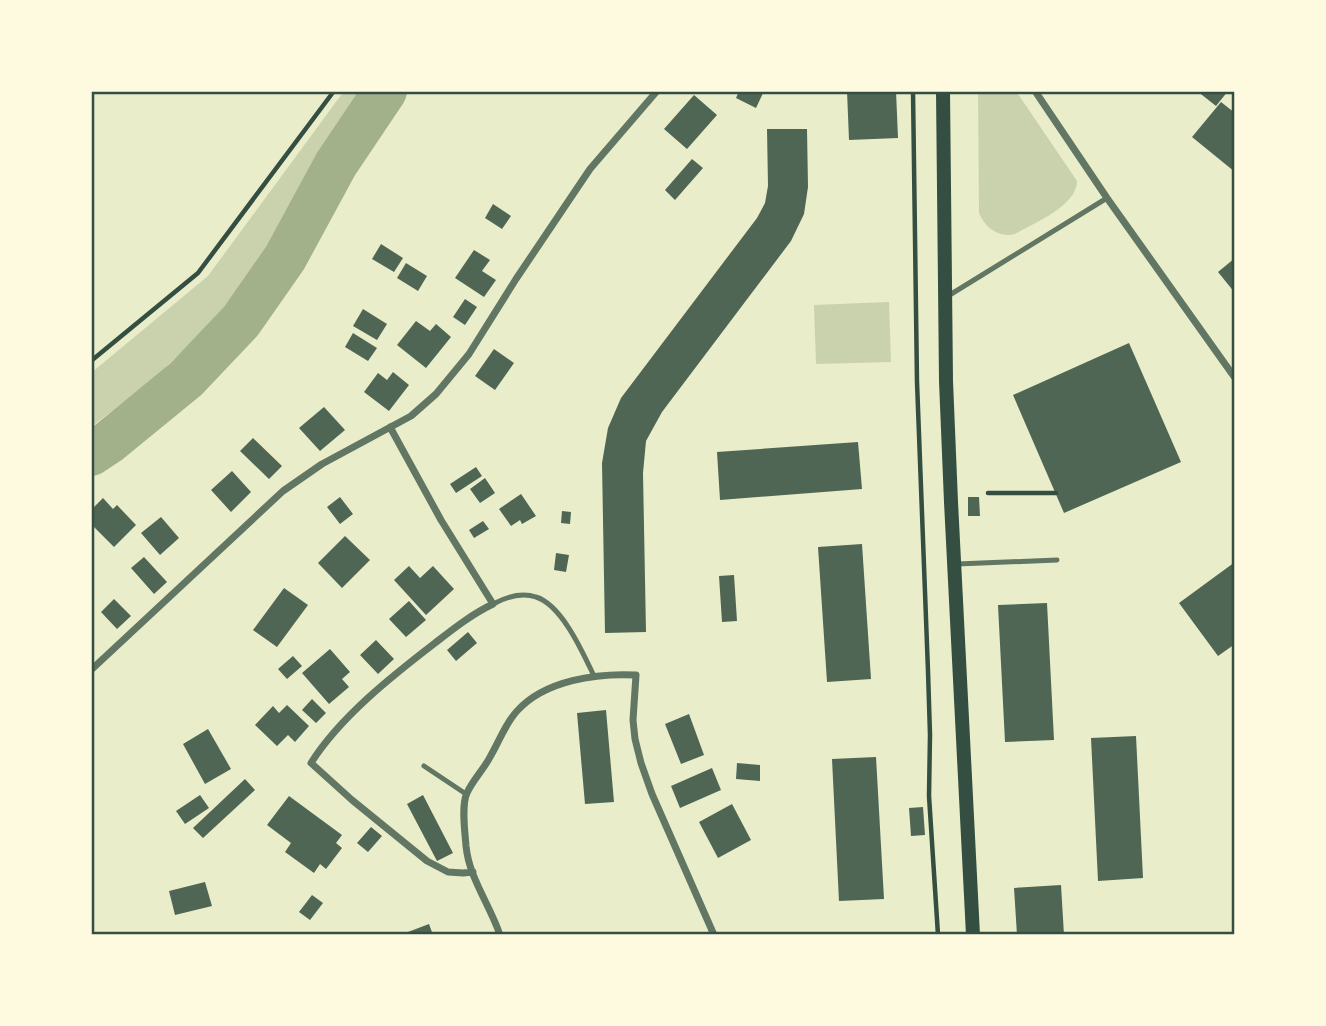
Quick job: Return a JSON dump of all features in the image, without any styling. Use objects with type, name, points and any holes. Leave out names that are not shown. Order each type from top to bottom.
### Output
[{"type":"main road","points":[[943,91],[947,408],[972,935]]},
{"type":"street","points":[[91,670],[283,491],[322,464],[423,407],[469,354],[590,169],[657,91]]},
{"type":"street","points":[[1035,91],[1107,198],[1235,378]]},
{"type":"street","points":[[390,427],[441,520],[493,604],[419,656],[356,710],[330,736],[311,763],[427,862],[448,872],[473,872]]},
{"type":"street","points":[[500,935],[473,872],[466,846],[466,794],[485,766],[507,724],[521,707],[553,688],[594,676],[614,674],[636,675],[635,739],[641,763],[714,935]]},
{"type":"lane","points":[[945,297],[1107,198]]},
{"type":"lane","points":[[954,565],[1057,560]]},
{"type":"lane","points":[[493,604],[517,595],[542,599],[558,614],[594,676]]},
{"type":"lane","points":[[424,766],[466,794]]},
{"type":"path","points":[[91,361],[198,273],[334,91]]},
{"type":"path","points":[[913,91],[916,382],[929,702],[929,796],[938,935]]},
{"type":"path","points":[[988,493],[1056,493]]},
{"type":"green space","points":[[344,91],[370,91],[321,162],[243,292],[158,375],[91,427],[91,373],[208,276]]},
{"type":"green space","points":[[978,91],[1016,91],[1077,181],[1075,190],[1062,206],[1015,234],[1003,235],[993,231],[979,213]]},
{"type":"green space","points":[[889,302],[891,362],[816,364],[814,305]]},
{"type":"building","points":[[739,91],[764,91],[756,108],[736,98]]},
{"type":"building","points":[[847,91],[896,91],[898,138],[849,140]]},
{"type":"building","points":[[1197,91],[1228,91],[1216,106]]},
{"type":"building","points":[[694,95],[717,115],[687,149],[664,129]]},
{"type":"building","points":[[1221,102],[1235,113],[1235,172],[1192,137]]},
{"type":"building","points":[[767,129],[807,129],[808,187],[804,214],[791,241],[662,412],[646,441],[643,473],[646,632],[605,633],[602,463],[608,428],[621,398],[757,218],[765,203],[768,186]]},
{"type":"building","points":[[692,159],[703,168],[675,200],[665,190]]},
{"type":"building","points":[[493,204],[511,216],[502,229],[485,218]]},
{"type":"building","points":[[381,244],[403,258],[394,272],[372,259]]},
{"type":"building","points":[[474,250],[490,260],[482,271],[496,280],[484,297],[455,278]]},
{"type":"building","points":[[1235,258],[1235,293],[1218,272]]},
{"type":"building","points":[[406,263],[427,276],[418,291],[397,278]]},
{"type":"building","points":[[465,299],[477,307],[465,325],[453,317]]},
{"type":"building","points":[[363,309],[387,324],[377,340],[353,326]]},
{"type":"building","points":[[416,321],[430,331],[436,324],[451,337],[426,368],[397,345]]},
{"type":"building","points":[[353,333],[377,348],[368,361],[345,347]]},
{"type":"building","points":[[1129,343],[1181,462],[1064,513],[1013,395]]},
{"type":"building","points":[[494,349],[514,363],[495,390],[475,376]]},
{"type":"building","points":[[393,372],[409,385],[389,411],[364,392],[378,373],[387,380]]},
{"type":"building","points":[[324,407],[345,430],[320,451],[299,428]]},
{"type":"building","points":[[253,438],[282,466],[269,479],[240,451]]},
{"type":"building","points":[[858,442],[862,489],[720,500],[717,452]]},
{"type":"building","points":[[476,467],[482,476],[456,493],[450,484]]},
{"type":"building","points":[[232,471],[251,492],[231,512],[211,490]]},
{"type":"building","points":[[485,478],[495,493],[480,503],[470,489]]},
{"type":"building","points":[[521,494],[536,516],[522,524],[520,520],[511,526],[499,509]]},
{"type":"building","points":[[340,497],[353,514],[340,524],[327,507]]},
{"type":"building","points":[[968,497],[979,497],[980,516],[968,516]]},
{"type":"building","points":[[103,498],[113,509],[117,505],[136,525],[114,547],[91,524],[91,510]]},
{"type":"building","points":[[562,511],[571,512],[570,524],[561,523]]},
{"type":"building","points":[[161,517],[179,538],[160,555],[141,533]]},
{"type":"building","points":[[483,521],[489,529],[474,538],[469,530]]},
{"type":"building","points":[[345,536],[370,560],[342,588],[318,563]]},
{"type":"building","points":[[862,544],[871,679],[827,682],[818,547]]},
{"type":"building","points":[[556,553],[569,555],[566,572],[554,570]]},
{"type":"building","points":[[144,557],[167,582],[154,594],[131,568]]},
{"type":"building","points":[[1235,562],[1235,644],[1218,656],[1179,603]]},
{"type":"building","points":[[409,566],[420,578],[433,566],[454,589],[426,615],[394,580]]},
{"type":"building","points":[[734,575],[737,621],[722,622],[719,576]]},
{"type":"building","points":[[284,588],[308,605],[277,647],[253,630]]},
{"type":"building","points":[[114,599],[131,616],[117,629],[101,612]]},
{"type":"building","points":[[409,601],[426,620],[406,637],[389,619]]},
{"type":"building","points":[[1047,603],[1054,740],[1005,742],[998,605]]},
{"type":"building","points":[[468,632],[477,643],[456,661],[447,650]]},
{"type":"building","points":[[376,640],[394,659],[378,674],[360,655]]},
{"type":"building","points":[[330,649],[350,672],[342,679],[349,687],[329,704],[302,673]]},
{"type":"building","points":[[293,656],[302,666],[287,679],[278,669]]},
{"type":"building","points":[[312,699],[326,713],[316,723],[302,710]]},
{"type":"building","points":[[287,705],[309,726],[295,742],[288,735],[277,746],[255,725],[273,706],[279,713]]},
{"type":"building","points":[[606,710],[614,802],[585,804],[577,713]]},
{"type":"building","points":[[689,714],[704,755],[681,764],[665,724]]},
{"type":"building","points":[[208,729],[231,769],[205,784],[183,744]]},
{"type":"building","points":[[1136,736],[1143,878],[1098,881],[1091,738]]},
{"type":"building","points":[[876,757],[884,899],[839,901],[832,759]]},
{"type":"building","points":[[737,763],[760,765],[760,781],[736,779]]},
{"type":"building","points":[[712,768],[721,790],[680,808],[671,786]]},
{"type":"building","points":[[245,779],[255,790],[203,838],[193,828]]},
{"type":"building","points":[[200,795],[209,808],[185,824],[176,811]]},
{"type":"building","points":[[423,795],[453,853],[437,861],[407,804]]},
{"type":"building","points":[[289,796],[342,835],[336,843],[342,848],[326,869],[320,864],[314,873],[285,852],[291,843],[267,825]]},
{"type":"building","points":[[732,804],[751,840],[718,858],[699,822]]},
{"type":"building","points":[[923,807],[925,835],[911,836],[909,808]]},
{"type":"building","points":[[371,827],[382,836],[368,852],[357,843]]},
{"type":"building","points":[[205,882],[212,906],[175,915],[169,891]]},
{"type":"building","points":[[1061,885],[1064,935],[1017,935],[1014,888]]},
{"type":"building","points":[[312,895],[323,903],[310,920],[299,912]]},
{"type":"building","points":[[429,924],[433,935],[400,935]]},
{"type":"waterway","points":[[91,454],[186,379],[241,321],[285,258],[336,164],[385,91]]}]
